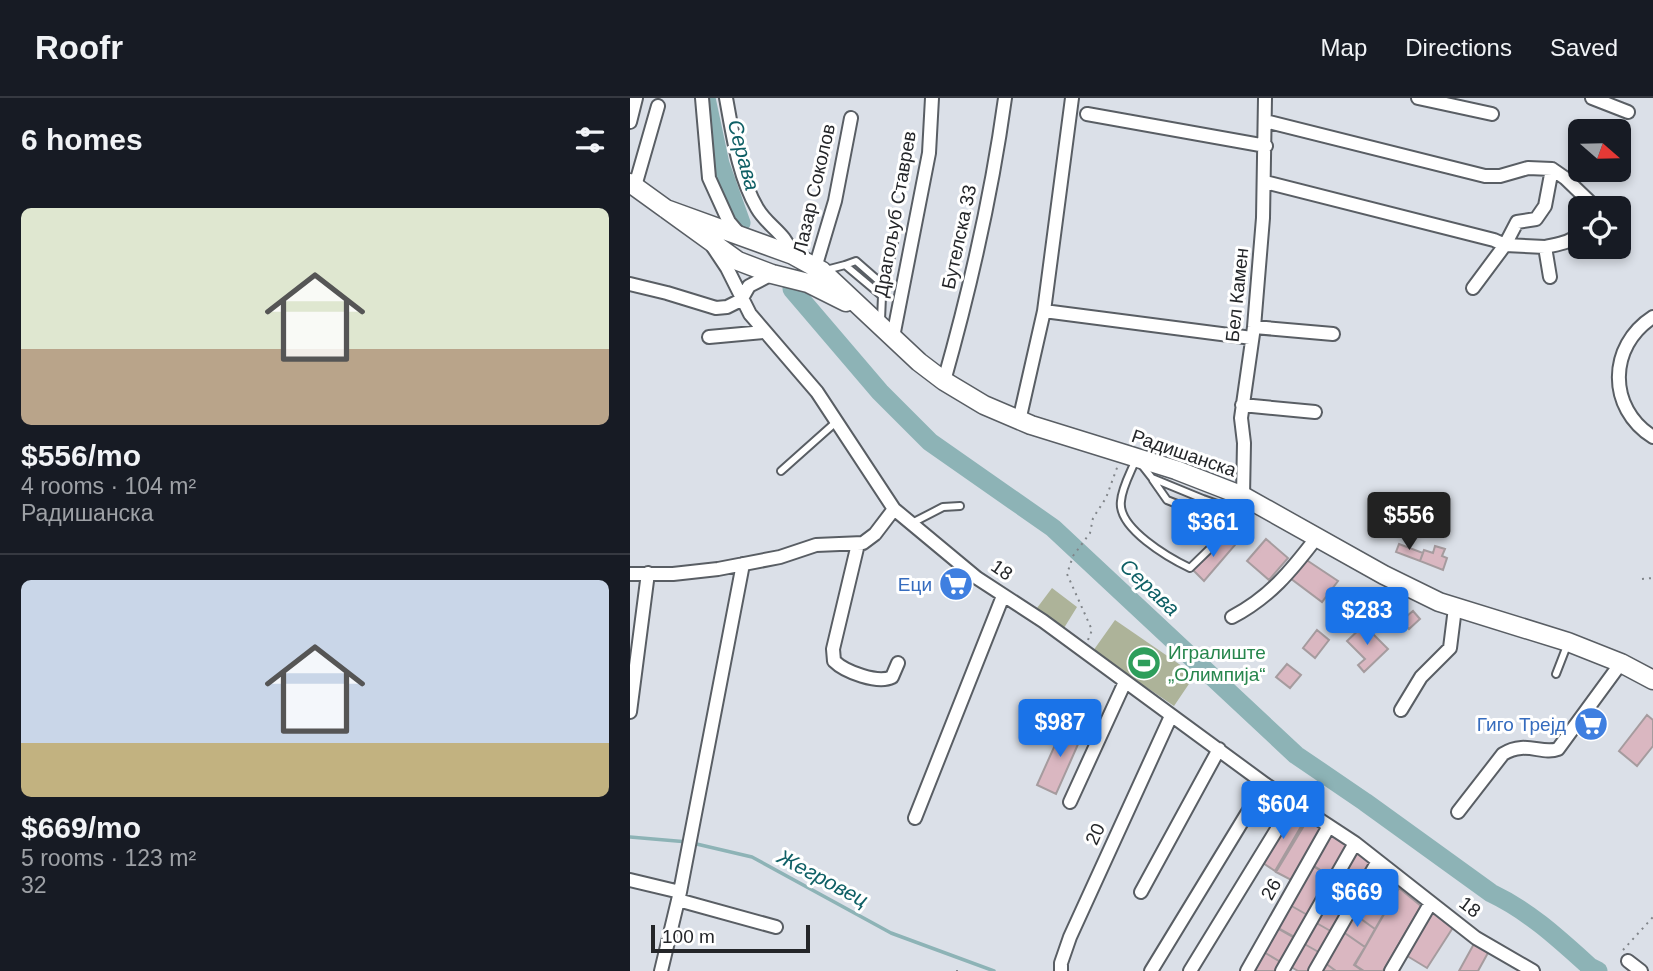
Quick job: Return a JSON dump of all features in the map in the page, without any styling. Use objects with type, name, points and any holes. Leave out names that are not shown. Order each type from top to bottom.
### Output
[{"type":"street","points":[[630,122],[636,98]]},
{"type":"street","points":[[702,98],[709,178],[729,222],[742,238],[738,261],[739,295]]},
{"type":"street","points":[[726,98],[741,168],[751,194],[761,213],[809,264],[792,279]]},
{"type":"street","name":"Драгољуб Ставрев","points":[[880,325],[929,153],[932,98]]},
{"type":"street","name":"Бутелска 33","points":[[944,382],[966,300],[1005,98]]},
{"type":"street","points":[[1019,421],[1044,311],[1072,98]]},
{"type":"street","name":"Бел Камен","points":[[1245,503],[1242,405],[1253,333],[1265,181],[1265,98]]},
{"type":"street","points":[[1418,98],[1492,114]]},
{"type":"street","points":[[1592,98],[1628,111]]},
{"type":"street","points":[[658,106],[633,185],[667,209]]},
{"type":"street","points":[[1087,114],[1265,146]]},
{"type":"street","name":"Лазар Соколов","points":[[809,264],[835,201],[850,118]]},
{"type":"street","points":[[1265,121],[1485,176],[1500,176],[1528,167],[1552,169],[1585,196]]},
{"type":"street","points":[[1473,288],[1505,245],[1510,230],[1517,222],[1536,219],[1545,206],[1552,169]]},
{"type":"street","points":[[1265,181],[1505,245],[1545,247],[1568,241]]},
{"type":"street","name":"Радишанска","points":[[667,209],[809,264],[944,382],[984,405],[1019,421],[1176,470],[1317,537],[1384,575],[1455,608],[1568,642],[1621,663],[1653,680]]},
{"type":"street","name":"Радишанска","points":[[667,209],[738,261],[824,289],[880,325]]},
{"type":"street","name":"18","points":[[707,238],[727,268],[739,295],[764,332],[817,392],[894,509],[957,563],[1084,648],[1125,682],[1265,784],[1355,843],[1476,938],[1533,971]]},
{"type":"street","points":[[1545,247],[1550,277]]},
{"type":"street","points":[[630,284],[716,308],[727,307],[749,286],[772,274]]},
{"type":"street","points":[[1044,311],[1253,333],[1333,334]]},
{"type":"street","points":[[1653,317],[1633,333],[1623,352],[1618,385],[1636,422],[1653,437]]},
{"type":"street","points":[[709,337],[764,332]]},
{"type":"street","points":[[1242,405],[1315,412]]},
{"type":"street","points":[[630,574],[673,574],[743,564],[816,545],[858,544],[875,534],[894,509]]},
{"type":"street","points":[[1232,617],[1254,605],[1274,589],[1317,537]]},
{"type":"street","points":[[858,544],[833,649],[834,661],[840,667],[881,680],[892,677],[898,663]]},
{"type":"street","points":[[661,971],[679,896],[743,564]]},
{"type":"street","points":[[630,712],[648,573]]},
{"type":"street","points":[[915,818],[1003,596]]},
{"type":"street","points":[[1401,710],[1421,677],[1450,648],[1455,608]]},
{"type":"street","points":[[1458,812],[1503,754],[1510,749],[1558,749],[1621,663]]},
{"type":"street","points":[[1070,802],[1125,682]]},
{"type":"street","name":"20","points":[[1061,971],[1070,937],[1171,716]]},
{"type":"street","points":[[1141,891],[1219,749]]},
{"type":"street","points":[[1151,971],[1265,784]]},
{"type":"street","points":[[1190,971],[1293,803]]},
{"type":"street","name":"26","points":[[1247,971],[1329,826]]},
{"type":"street","points":[[1282,971],[1355,843]]},
{"type":"street","points":[[1315,971],[1378,860]]},
{"type":"street","points":[[630,880],[776,927]]},
{"type":"street","points":[[1391,971],[1430,904]]},
{"type":"street","points":[[1628,961],[1641,971]]},
{"type":"lane","points":[[880,325],[882,296],[894,243]]},
{"type":"lane","points":[[809,264],[845,265],[856,261],[880,282],[882,296]]},
{"type":"lane","points":[[845,265],[882,296]]},
{"type":"lane","points":[[781,471],[836,422]]},
{"type":"lane","points":[[1129,455],[1120,502],[1126,522],[1150,544],[1174,561],[1190,568],[1245,503]]},
{"type":"lane","points":[[1129,455],[1152,478],[1167,500],[1205,516],[1245,503]]},
{"type":"lane","points":[[1152,478],[1245,503]]},
{"type":"lane","points":[[911,524],[943,507],[960,506]]},
{"type":"lane","points":[[1556,674],[1568,642]]},
{"type":"path","points":[[1084,648],[1092,631],[1067,574],[1073,556],[1090,533],[1093,518],[1129,455]]},
{"type":"path","points":[[1642,579],[1653,578]]},
{"type":"path","points":[[1628,961],[1620,953],[1653,917]]},
{"type":"green space","points":[[1052,588],[1077,607],[1064,628],[1037,608]]},
{"type":"green space","name":"Игралиште „Олимпија“","points":[[1115,620],[1195,675],[1174,706],[1093,651]]},
{"type":"building","points":[[1225,537],[1235,545],[1204,581],[1192,569]]},
{"type":"building","points":[[1266,539],[1288,558],[1269,580],[1247,561]]},
{"type":"building","points":[[1399,544],[1423,553],[1420,561],[1396,552]]},
{"type":"building","points":[[1435,546],[1445,549],[1442,556],[1447,558],[1443,570],[1420,561],[1424,550],[1433,553]]},
{"type":"building","points":[[1305,559],[1338,581],[1322,602],[1290,578]]},
{"type":"building","points":[[1358,591],[1365,597],[1350,614],[1344,608]]},
{"type":"building","points":[[1413,611],[1420,619],[1409,629],[1401,621]]},
{"type":"building","points":[[1364,625],[1388,649],[1364,672],[1358,665],[1365,659],[1347,641]]},
{"type":"building","points":[[1317,630],[1329,640],[1315,658],[1303,648]]},
{"type":"building","points":[[1287,664],[1301,675],[1290,688],[1276,677]]},
{"type":"building","points":[[1647,715],[1653,720],[1653,746],[1637,766],[1619,751]]},
{"type":"building","points":[[1064,725],[1083,733],[1056,794],[1037,785]]},
{"type":"building","points":[[1293,810],[1306,818],[1275,871],[1260,861]]},
{"type":"building","points":[[1308,819],[1324,830],[1295,882],[1276,872]]},
{"type":"building","points":[[1330,831],[1351,846],[1333,878],[1311,864]]},
{"type":"building","points":[[1355,848],[1374,864],[1351,904],[1330,892]]},
{"type":"building","points":[[1311,865],[1333,878],[1311,917],[1288,904]]},
{"type":"building","points":[[1376,868],[1399,888],[1375,929],[1350,911]]},
{"type":"building","points":[[1399,888],[1421,906],[1383,971],[1364,971],[1355,965]]},
{"type":"building","points":[[1330,892],[1351,904],[1334,933],[1313,921]]},
{"type":"building","points":[[1288,904],[1311,917],[1298,939],[1276,927]]},
{"type":"building","points":[[1432,907],[1454,926],[1427,968],[1404,954]]},
{"type":"building","points":[[1350,911],[1375,929],[1365,947],[1339,929]]},
{"type":"building","points":[[1313,921],[1334,933],[1322,954],[1301,942]]},
{"type":"building","points":[[1275,927],[1298,940],[1284,964],[1262,951]]},
{"type":"building","points":[[1339,929],[1365,947],[1354,965],[1363,971],[1336,971],[1321,960]]},
{"type":"building","points":[[1301,942],[1322,954],[1312,971],[1298,971],[1288,965]]},
{"type":"building","points":[[1475,942],[1489,951],[1478,971],[1459,971]]},
{"type":"building","points":[[1262,951],[1284,964],[1280,971],[1251,971]]},
{"type":"building","points":[[1321,960],[1336,971],[1316,971]]},
{"type":"waterway","name":"Серава","points":[[706,98],[720,164],[741,223]]},
{"type":"waterway","name":"Серава","points":[[792,289],[880,392],[930,442],[1053,528],[1296,755],[1491,893],[1531,917],[1598,971]]},
{"type":"waterway","name":"Жегровец","points":[[630,837],[688,842],[752,857],[891,933],[994,971]]},
{"type":"place","name":"Еци","points":[[956,584]]},
{"type":"place","name":"Игралиште „Олимпија“","points":[[1144,663]]},
{"type":"place","name":"Гиго Трејд","points":[[1591,724]]}]
